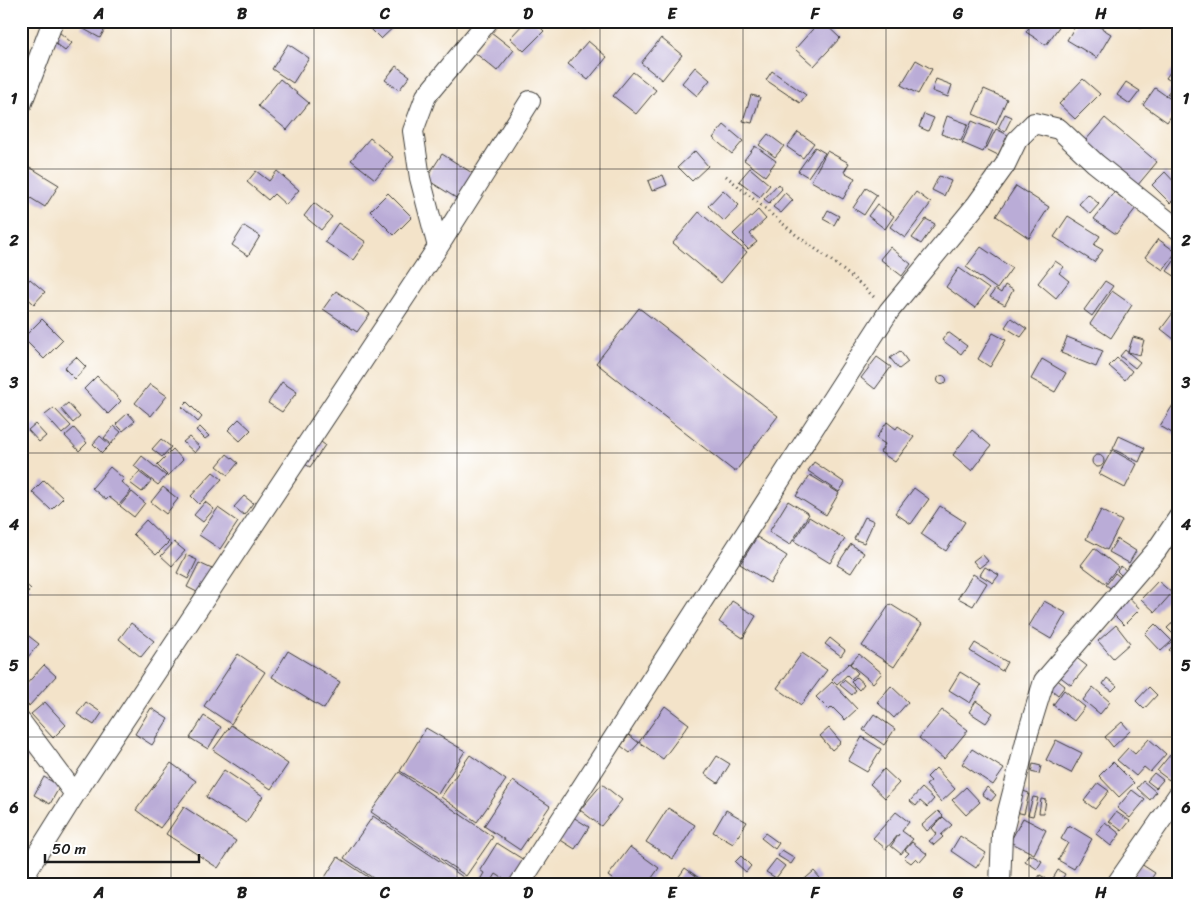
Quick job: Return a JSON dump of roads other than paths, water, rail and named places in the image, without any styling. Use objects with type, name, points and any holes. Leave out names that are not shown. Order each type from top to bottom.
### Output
[{"type":"street","points":[[21,105],[53,21]]},
{"type":"street","points":[[438,247],[420,178],[412,131],[426,96],[488,21]]},
{"type":"street","points":[[21,880],[75,794],[438,247],[530,101]]},
{"type":"street","points":[[520,885],[889,311],[977,204],[1005,165],[1017,140],[1034,123],[1059,129],[1095,164],[1179,230]]},
{"type":"street","points":[[1000,885],[1002,835],[1028,733],[1044,681],[1156,551],[1179,517]]},
{"type":"street","points":[[21,722],[75,794]]},
{"type":"street","points":[[1116,885],[1179,794]]}]
